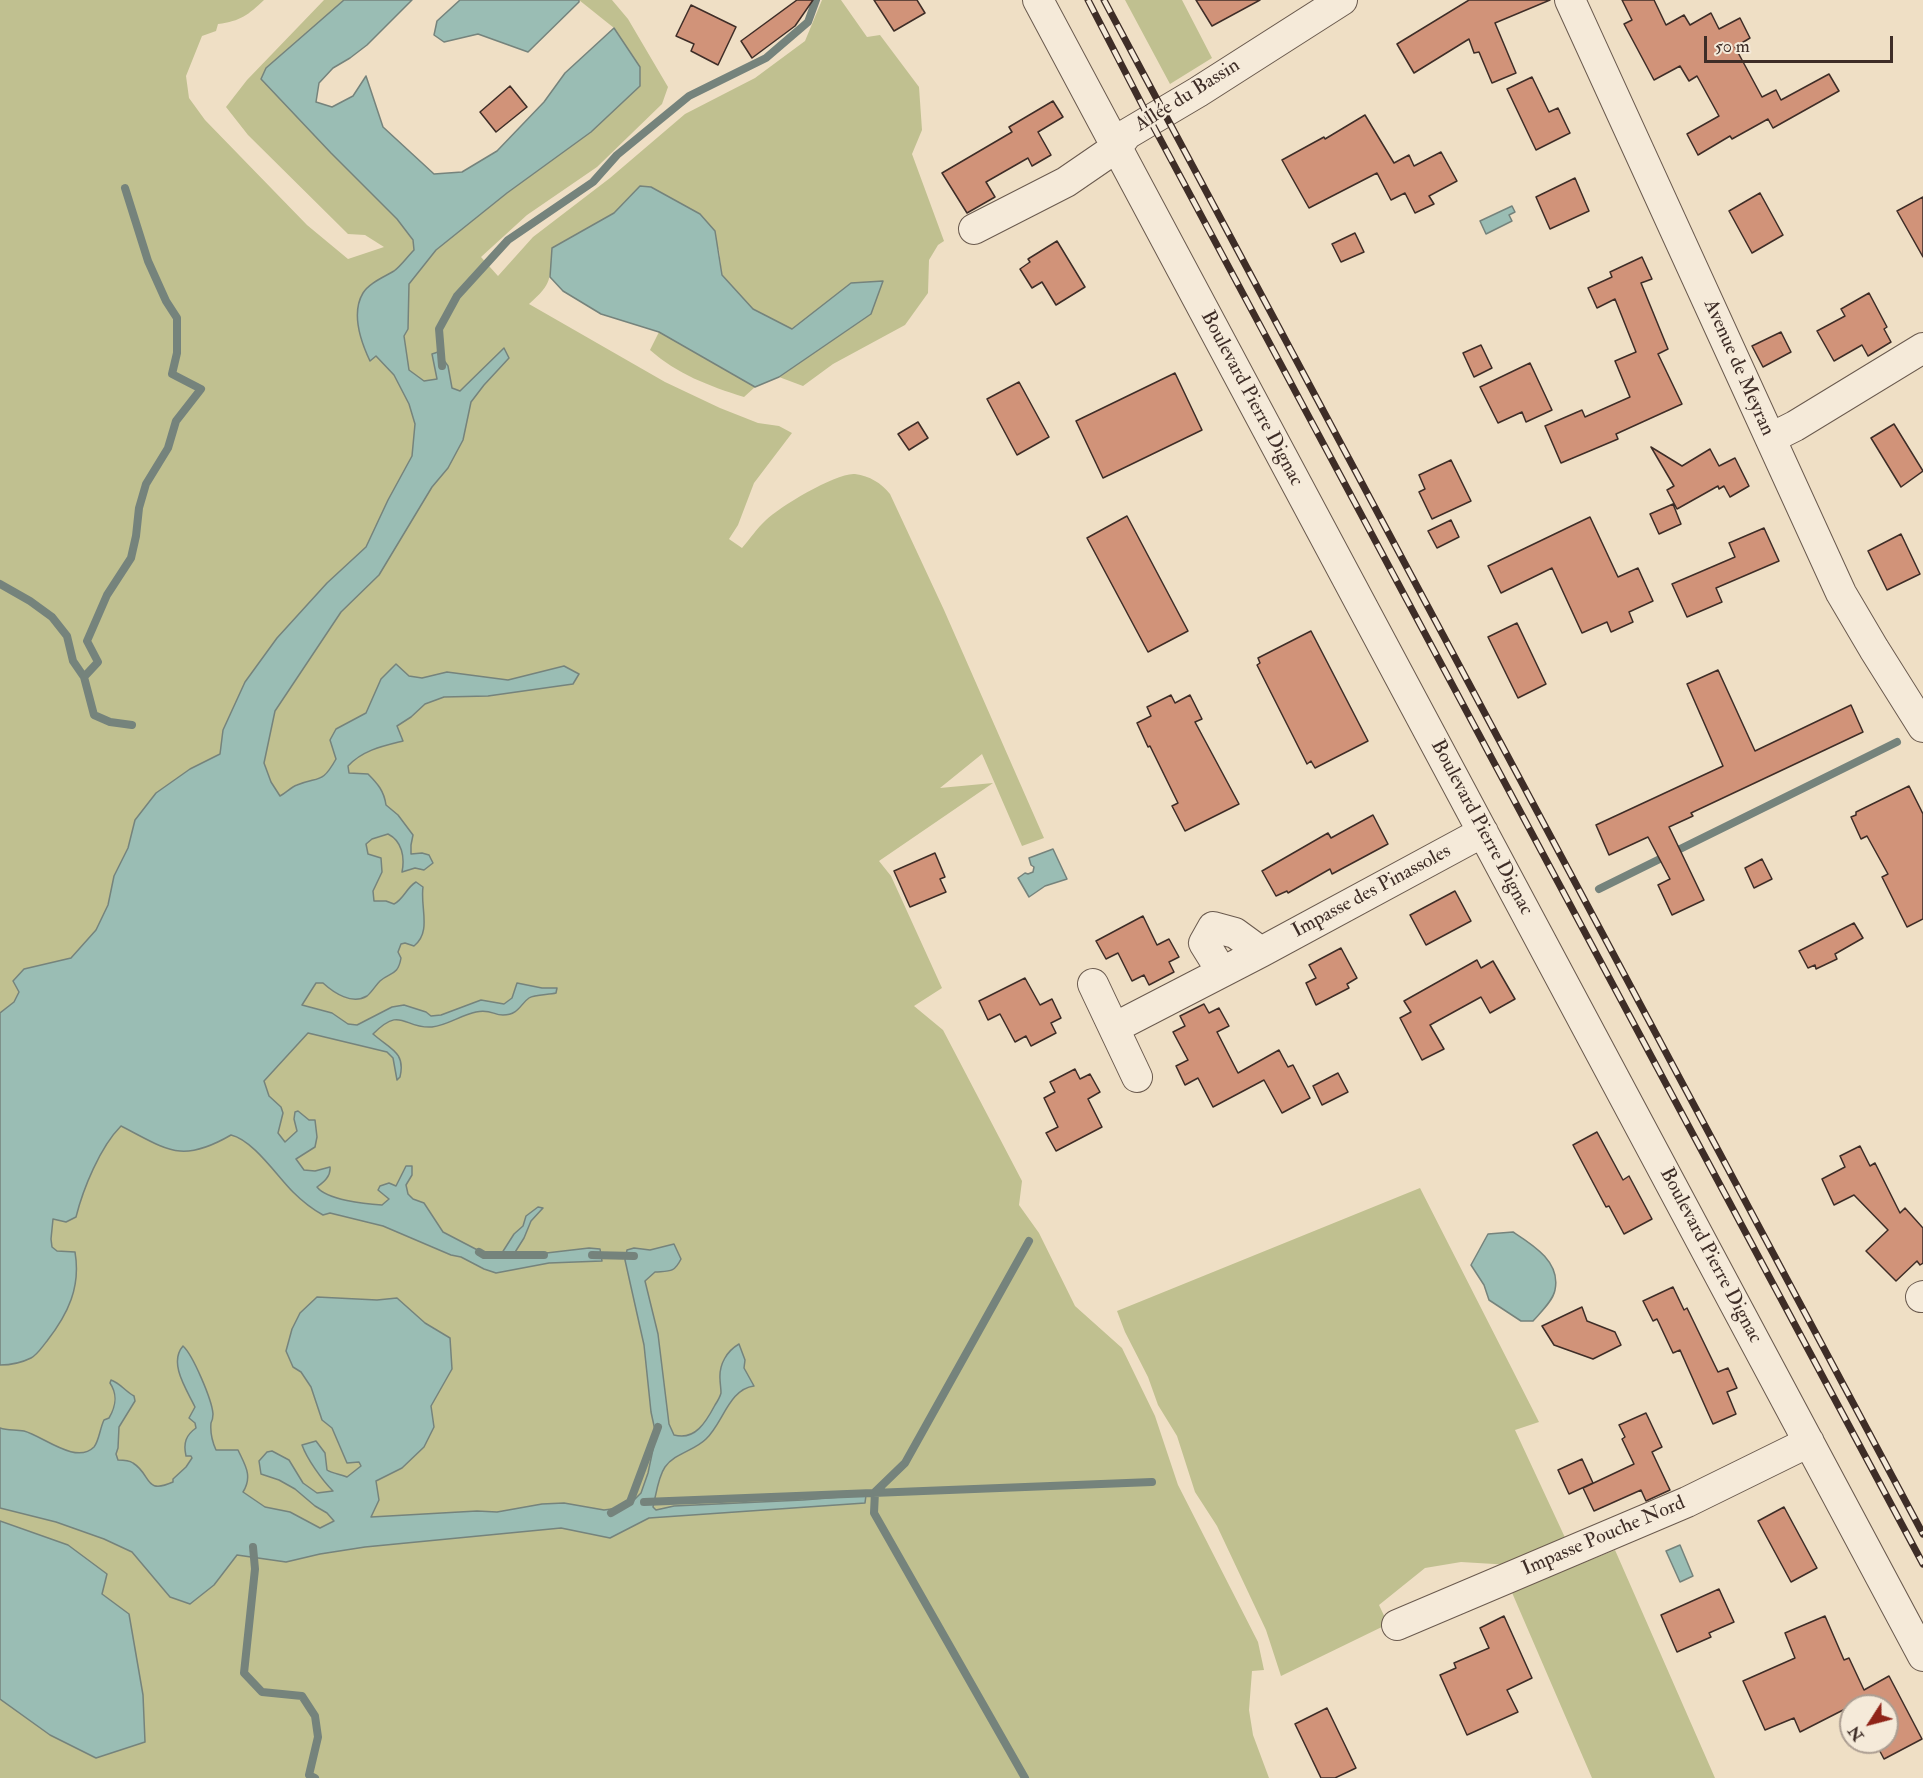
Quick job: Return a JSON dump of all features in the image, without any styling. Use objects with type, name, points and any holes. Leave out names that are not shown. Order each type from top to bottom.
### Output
[{"type":"street","name":"Boulevard Pierre Dignac","points":[[1038,0],[1923,1656]]},
{"type":"street","name":"Allée du Bassin","points":[[974,229],[1066,182],[1117,147],[1127,134],[1198,92],[1342,0]]},
{"type":"street","name":"Avenue de Meyran","points":[[1570,0],[1841,593],[1874,649],[1919,712]]},
{"type":"street","points":[[1771,438],[1795,426],[1923,348]]},
{"type":"street","name":"Impasse des Pinassoles","points":[[1114,1028],[1261,952],[1483,832]]},
{"type":"street","points":[[1222,972],[1204,943],[1213,927],[1235,933],[1261,952]]},
{"type":"street","points":[[1093,984],[1137,1077]]},
{"type":"street","name":"Impasse Pouche Nord","points":[[1397,1625],[1687,1502],[1809,1442]]},
{"type":"green space","points":[[0,0],[264,0],[244,16],[218,24],[216,31],[202,36],[186,76],[189,98],[205,120],[307,225],[348,259],[384,247],[365,235],[348,234],[248,135],[226,107],[247,80],[324,0],[344,0],[266,68],[262,79],[397,219],[413,241],[414,250],[409,284],[436,250],[507,193],[640,67],[614,28],[579,0],[612,0],[628,19],[668,87],[662,104],[597,167],[527,215],[481,257],[498,276],[533,237],[610,178],[685,114],[755,78],[805,41],[822,0],[841,0],[867,37],[880,35],[919,87],[922,130],[912,154],[944,241],[938,245],[929,260],[928,293],[905,325],[833,364],[803,386],[779,377],[871,314],[851,283],[792,330],[753,309],[722,275],[719,250],[651,187],[640,186],[614,213],[552,248],[549,280],[529,304],[665,382],[720,408],[758,423],[779,426],[792,433],[754,483],[738,525],[729,539],[742,548],[773,514],[809,491],[835,479],[855,474],[866,476],[879,483],[890,494],[944,610],[1044,838],[1022,846],[982,754],[940,788],[993,783],[879,861],[891,876],[942,988],[914,1006],[943,1030],[1022,1181],[1019,1205],[1039,1233],[1075,1306],[1122,1348],[1155,1416],[1178,1485],[1258,1642],[1264,1670],[1252,1671],[1249,1710],[1253,1735],[1269,1778],[0,1778]]},
{"type":"green space","points":[[1125,0],[1182,0],[1212,58],[1170,84]]},
{"type":"green space","points":[[659,332],[755,387],[744,397],[682,373],[650,350]]},
{"type":"green space","points":[[1420,1188],[1539,1422],[1515,1430],[1568,1544],[1511,1565],[1461,1562],[1425,1568],[1379,1605],[1388,1624],[1281,1676],[1266,1630],[1217,1526],[1195,1492],[1177,1436],[1158,1405],[1148,1377],[1117,1311]]},
{"type":"green space","points":[[1615,1550],[1715,1778],[1592,1778],[1510,1588]]},
{"type":"water","points":[[344,0],[412,0],[367,45],[333,68],[319,83],[316,102],[332,107],[353,96],[366,76],[383,127],[434,174],[462,172],[497,151],[544,102],[565,73],[614,28],[640,67],[640,86],[591,132],[507,193],[436,250],[409,284],[408,329],[404,336],[409,370],[424,381],[437,379],[432,354],[438,352],[448,366],[452,388],[460,391],[504,348],[509,358],[471,402],[463,440],[448,468],[432,487],[379,575],[341,612],[275,711],[264,763],[271,782],[280,796],[295,786],[324,776],[336,759],[330,740],[336,729],[366,713],[381,679],[396,664],[409,676],[422,678],[447,672],[508,680],[564,666],[579,674],[573,684],[488,696],[444,697],[425,704],[397,726],[403,741],[367,752],[348,766],[349,773],[368,774],[378,785],[386,805],[398,815],[413,835],[411,854],[429,855],[433,863],[424,870],[415,868],[402,872],[401,850],[393,837],[388,834],[372,839],[366,844],[368,854],[381,858],[382,872],[373,891],[374,901],[394,904],[416,882],[423,887],[423,934],[414,946],[401,944],[398,952],[401,958],[398,968],[380,981],[367,996],[349,998],[332,991],[323,983],[316,983],[302,1005],[332,1013],[348,1024],[357,1025],[392,1007],[404,1005],[426,1012],[431,1016],[441,1015],[481,1000],[504,1004],[512,998],[517,983],[542,988],[557,988],[556,993],[532,997],[508,1015],[485,1011],[476,1012],[432,1027],[422,1027],[402,1020],[390,1021],[373,1034],[399,1056],[401,1069],[397,1080],[393,1058],[387,1052],[308,1033],[264,1081],[269,1096],[281,1107],[283,1113],[278,1133],[285,1142],[297,1131],[295,1112],[298,1111],[309,1120],[315,1120],[317,1137],[315,1147],[296,1159],[304,1170],[315,1171],[330,1167],[328,1176],[317,1187],[329,1195],[366,1204],[382,1205],[389,1199],[378,1190],[380,1186],[389,1183],[396,1186],[406,1166],[412,1166],[412,1175],[406,1185],[408,1194],[413,1199],[424,1203],[443,1232],[489,1256],[500,1256],[514,1234],[523,1226],[526,1216],[538,1207],[543,1208],[531,1221],[512,1257],[589,1248],[600,1249],[602,1261],[549,1263],[496,1273],[383,1226],[330,1213],[323,1215],[296,1195],[256,1151],[239,1138],[231,1135],[199,1149],[175,1150],[151,1142],[121,1126],[106,1145],[93,1169],[76,1217],[66,1222],[53,1219],[52,1247],[57,1251],[75,1252],[76,1277],[67,1310],[35,1355],[20,1362],[0,1365],[0,1013],[14,1002],[19,992],[13,981],[24,969],[71,958],[96,930],[108,905],[114,876],[128,848],[135,820],[156,793],[190,769],[220,754],[223,730],[245,682],[277,638],[327,583],[366,547],[412,456],[415,424],[409,404],[394,375],[376,356],[370,361],[363,345],[358,309],[359,301],[366,289],[394,271],[414,250],[413,240],[397,219],[261,79],[266,68]]},
{"type":"water","points":[[460,0],[579,0],[579,2],[528,52],[478,34],[444,42],[434,35],[437,21]]},
{"type":"water","points":[[640,186],[651,187],[700,214],[715,231],[722,275],[753,309],[792,329],[851,283],[883,281],[871,314],[779,377],[755,387],[659,332],[601,314],[563,291],[550,277],[552,248],[614,213]]},
{"type":"water","points":[[1512,206],[1515,212],[1509,215],[1512,221],[1486,234],[1480,221]]},
{"type":"water","points":[[1053,849],[1067,879],[1045,886],[1029,897],[1018,878],[1025,873],[1033,872],[1034,867],[1029,858]]},
{"type":"water","points":[[1513,1232],[1544,1255],[1554,1271],[1556,1280],[1554,1294],[1533,1321],[1521,1321],[1489,1300],[1484,1285],[1471,1265],[1488,1234]]},
{"type":"water","points":[[674,1244],[681,1259],[676,1267],[668,1271],[655,1272],[645,1281],[658,1334],[669,1424],[674,1435],[694,1433],[704,1424],[721,1395],[722,1363],[727,1354],[739,1344],[745,1360],[744,1368],[754,1386],[738,1393],[706,1439],[669,1462],[659,1481],[653,1507],[656,1510],[674,1506],[866,1495],[865,1503],[649,1518],[610,1538],[561,1528],[365,1547],[286,1562],[237,1555],[214,1585],[190,1604],[170,1597],[132,1552],[104,1539],[56,1522],[0,1508],[0,1428],[24,1431],[69,1451],[87,1452],[96,1444],[104,1420],[109,1418],[113,1409],[115,1396],[111,1380],[134,1396],[135,1401],[119,1427],[116,1454],[118,1460],[133,1463],[153,1485],[173,1482],[173,1479],[192,1458],[186,1456],[185,1443],[196,1428],[195,1423],[189,1418],[195,1407],[178,1368],[177,1360],[183,1346],[197,1368],[209,1399],[213,1414],[211,1434],[216,1450],[238,1450],[245,1466],[248,1476],[243,1492],[265,1507],[290,1512],[320,1528],[334,1521],[295,1489],[261,1474],[259,1461],[267,1452],[272,1451],[289,1460],[303,1483],[317,1493],[333,1491],[315,1469],[302,1445],[316,1441],[325,1453],[327,1470],[332,1472],[347,1477],[361,1466],[359,1462],[347,1463],[332,1428],[322,1420],[311,1387],[301,1372],[293,1367],[286,1351],[292,1329],[300,1313],[317,1297],[377,1300],[397,1298],[425,1323],[450,1338],[452,1369],[431,1406],[434,1427],[424,1447],[402,1468],[376,1481],[379,1500],[371,1517],[497,1512],[542,1504],[564,1503],[604,1510],[627,1507],[641,1493],[656,1435],[651,1412],[644,1345],[625,1260],[627,1250],[634,1248],[650,1250]]},
{"type":"water","points":[[0,1521],[68,1545],[107,1574],[102,1594],[129,1614],[143,1695],[145,1742],[96,1758],[50,1735],[0,1699]]},
{"type":"water","points":[[1680,1545],[1693,1576],[1680,1582],[1666,1551]]},
{"type":"building","points":[[797,0],[813,0],[795,26],[752,58],[741,41]]},
{"type":"building","points":[[874,0],[917,0],[925,13],[894,31]]},
{"type":"building","points":[[1196,0],[1260,0],[1212,26]]},
{"type":"building","points":[[1469,0],[1550,0],[1495,23],[1516,73],[1492,83],[1479,52],[1474,53],[1469,39],[1414,73],[1397,44]]},
{"type":"building","points":[[1622,0],[1654,0],[1666,25],[1684,15],[1690,25],[1711,13],[1719,29],[1740,18],[1750,38],[1735,47],[1762,97],[1776,90],[1781,100],[1829,74],[1839,91],[1773,128],[1768,119],[1732,139],[1730,136],[1698,155],[1687,134],[1719,116],[1697,76],[1689,81],[1680,66],[1654,80],[1624,24],[1632,20]]},
{"type":"building","points":[[691,5],[736,27],[718,65],[691,51],[694,44],[676,36]]},
{"type":"building","points":[[1532,77],[1549,112],[1558,108],[1570,133],[1536,150],[1507,89]]},
{"type":"building","points":[[510,86],[527,107],[496,132],[480,112]]},
{"type":"building","points":[[1053,101],[1063,117],[1038,132],[1051,155],[1032,166],[1028,158],[986,182],[995,197],[967,213],[942,173],[1012,132],[1009,127]]},
{"type":"building","points":[[1365,115],[1394,163],[1409,155],[1414,166],[1441,152],[1457,181],[1429,196],[1434,204],[1415,213],[1405,193],[1391,200],[1377,173],[1309,208],[1282,160],[1324,137],[1325,139]]},
{"type":"building","points":[[1575,178],[1589,211],[1550,229],[1536,197]]},
{"type":"building","points":[[1760,193],[1783,235],[1752,253],[1729,211]]},
{"type":"building","points":[[1923,197],[1923,257],[1897,211]]},
{"type":"building","points":[[1355,233],[1364,252],[1341,262],[1332,244]]},
{"type":"building","points":[[1057,241],[1085,287],[1056,305],[1042,282],[1032,288],[1020,269],[1030,262],[1028,259]]},
{"type":"building","points":[[1642,257],[1652,279],[1641,283],[1668,349],[1658,354],[1682,404],[1616,434],[1618,439],[1561,463],[1545,426],[1582,410],[1585,417],[1630,397],[1615,361],[1636,352],[1615,299],[1597,308],[1588,288],[1612,277],[1610,272]]},
{"type":"building","points":[[1869,293],[1887,327],[1884,329],[1891,342],[1868,356],[1862,345],[1834,361],[1817,331],[1845,316],[1841,309]]},
{"type":"building","points":[[1781,332],[1791,352],[1763,367],[1752,346]]},
{"type":"building","points":[[1481,345],[1492,368],[1474,377],[1463,353]]},
{"type":"building","points":[[1530,363],[1552,410],[1526,422],[1522,412],[1498,423],[1480,387]]},
{"type":"building","points":[[1175,373],[1202,430],[1103,478],[1076,421]]},
{"type":"building","points":[[1019,382],[1049,437],[1017,455],[987,399]]},
{"type":"building","points":[[918,422],[928,438],[909,450],[898,434]]},
{"type":"building","points":[[1894,424],[1923,471],[1901,487],[1871,438]]},
{"type":"building","points":[[1651,447],[1682,466],[1710,449],[1719,466],[1735,458],[1749,486],[1730,497],[1724,486],[1719,489],[1718,486],[1677,509],[1667,490],[1674,486]]},
{"type":"building","points":[[1451,460],[1471,501],[1432,519],[1419,492],[1425,489],[1419,475]]},
{"type":"building","points":[[1673,504],[1681,524],[1659,534],[1650,514]]},
{"type":"building","points":[[1127,516],[1188,631],[1148,652],[1087,538]]},
{"type":"building","points":[[1590,517],[1618,577],[1638,568],[1653,601],[1629,612],[1633,622],[1611,632],[1607,622],[1582,633],[1552,568],[1501,593],[1488,566]]},
{"type":"building","points":[[1451,520],[1459,537],[1437,548],[1428,531]]},
{"type":"building","points":[[1764,528],[1779,561],[1716,588],[1722,602],[1687,617],[1672,584],[1735,557],[1729,543]]},
{"type":"building","points":[[1901,534],[1920,574],[1887,590],[1868,551]]},
{"type":"building","points":[[1517,623],[1546,684],[1518,698],[1488,637]]},
{"type":"building","points":[[1311,631],[1368,741],[1315,768],[1311,761],[1307,764],[1257,665],[1260,663],[1258,658]]},
{"type":"building","points":[[1718,670],[1755,751],[1851,705],[1863,732],[1691,813],[1693,816],[1669,827],[1704,900],[1672,915],[1658,885],[1670,879],[1648,837],[1609,855],[1596,825],[1723,766],[1687,684]]},
{"type":"building","points":[[1171,695],[1175,703],[1190,695],[1202,719],[1195,722],[1239,804],[1185,831],[1172,806],[1178,803],[1137,723],[1151,716],[1147,707]]},
{"type":"building","points":[[1909,786],[1923,814],[1923,919],[1907,927],[1882,877],[1888,874],[1867,836],[1861,839],[1851,817],[1856,815],[1856,812]]},
{"type":"building","points":[[1373,815],[1388,844],[1332,874],[1330,869],[1288,893],[1287,891],[1276,896],[1262,871],[1328,833],[1331,838]]},
{"type":"building","points":[[935,853],[945,877],[940,879],[946,892],[910,907],[894,871]]},
{"type":"building","points":[[1762,859],[1772,879],[1754,888],[1745,868]]},
{"type":"building","points":[[1455,891],[1471,921],[1426,945],[1410,915]]},
{"type":"building","points":[[1143,916],[1157,945],[1169,939],[1179,957],[1169,962],[1174,972],[1149,985],[1144,975],[1132,981],[1118,953],[1106,959],[1096,941]]},
{"type":"building","points":[[1854,923],[1863,938],[1835,954],[1837,959],[1816,969],[1815,965],[1808,968],[1799,951]]},
{"type":"building","points":[[1341,948],[1357,978],[1347,984],[1349,988],[1316,1005],[1306,983],[1316,978],[1309,965]]},
{"type":"building","points":[[1477,960],[1481,968],[1493,961],[1515,999],[1490,1013],[1481,997],[1430,1025],[1444,1049],[1422,1060],[1400,1018],[1411,1012],[1404,1001]]},
{"type":"building","points":[[1025,978],[1040,1005],[1052,999],[1061,1018],[1051,1023],[1056,1033],[1031,1046],[1026,1036],[1015,1042],[1000,1014],[988,1020],[979,1001]]},
{"type":"building","points":[[1204,1004],[1209,1013],[1219,1008],[1229,1026],[1217,1032],[1238,1073],[1279,1050],[1288,1067],[1293,1065],[1310,1098],[1282,1113],[1264,1080],[1213,1107],[1198,1078],[1185,1085],[1176,1066],[1188,1060],[1173,1032],[1185,1026],[1180,1016]]},
{"type":"building","points":[[1075,1069],[1080,1079],[1090,1074],[1100,1092],[1088,1099],[1102,1127],[1056,1151],[1046,1133],[1058,1127],[1044,1098],[1055,1092],[1050,1082]]},
{"type":"building","points":[[1338,1073],[1348,1092],[1322,1105],[1313,1086]]},
{"type":"building","points":[[1597,1132],[1623,1180],[1629,1176],[1652,1219],[1624,1234],[1609,1206],[1606,1207],[1573,1145]]},
{"type":"building","points":[[1860,1146],[1870,1166],[1875,1163],[1900,1213],[1905,1208],[1923,1228],[1923,1263],[1920,1265],[1917,1261],[1896,1281],[1866,1251],[1888,1230],[1854,1195],[1834,1205],[1822,1179],[1845,1167],[1840,1156]]},
{"type":"building","points":[[1673,1287],[1684,1310],[1687,1308],[1718,1372],[1728,1368],[1737,1388],[1727,1392],[1736,1414],[1713,1424],[1680,1350],[1673,1353],[1657,1319],[1653,1321],[1643,1301]]},
{"type":"building","points":[[1582,1307],[1587,1321],[1615,1332],[1621,1345],[1593,1359],[1554,1345],[1542,1326]]},
{"type":"building","points":[[1646,1413],[1662,1447],[1652,1452],[1670,1490],[1646,1501],[1641,1490],[1594,1511],[1583,1488],[1634,1464],[1622,1439],[1625,1437],[1619,1425]]},
{"type":"building","points":[[1582,1459],[1593,1483],[1569,1494],[1558,1470]]},
{"type":"building","points":[[1784,1507],[1817,1568],[1791,1582],[1758,1521]]},
{"type":"building","points":[[1719,1589],[1734,1622],[1709,1633],[1711,1637],[1677,1652],[1661,1615]]},
{"type":"building","points":[[1504,1616],[1532,1678],[1507,1690],[1518,1712],[1467,1735],[1440,1675],[1456,1668],[1454,1663],[1489,1648],[1480,1628]]},
{"type":"building","points":[[1825,1616],[1844,1660],[1849,1658],[1864,1690],[1889,1676],[1898,1694],[1839,1694],[1839,1712],[1800,1732],[1794,1718],[1765,1730],[1743,1681],[1795,1658],[1785,1633]]},
{"type":"building","points":[[1899,1695],[1922,1739],[1899,1751]]},
{"type":"building","points":[[1327,1708],[1356,1768],[1335,1778],[1321,1778],[1295,1724]]},
{"type":"building","points":[[1881,1754],[1894,1754],[1884,1759]]},
{"type":"waterway","points":[[442,366],[439,329],[457,296],[508,240],[593,182],[617,155],[689,96],[766,58],[808,22],[816,0]]},
{"type":"waterway","points":[[84,677],[98,662],[87,641],[107,595],[131,558],[139,508],[146,484],[168,448],[176,421],[201,389],[172,374],[177,353],[177,318],[166,301],[148,261],[125,188]]},
{"type":"waterway","points":[[0,584],[52,617],[67,636],[73,661],[84,677],[94,715],[110,722],[132,725]]},
{"type":"waterway","points":[[1599,889],[1897,742]]},
{"type":"waterway","points":[[1025,1778],[874,1513],[875,1492],[905,1463],[1029,1241]]},
{"type":"waterway","points":[[479,1252],[484,1255],[544,1255]]},
{"type":"waterway","points":[[592,1255],[634,1256]]},
{"type":"waterway","points":[[611,1513],[630,1502],[658,1427]]},
{"type":"waterway","points":[[644,1502],[1152,1482]]},
{"type":"waterway","points":[[253,1547],[255,1569],[244,1673],[262,1692],[302,1696],[315,1716],[318,1737],[309,1775],[315,1778]]},
{"type":"railway","points":[[1088,0],[1150,120],[1923,1564]]},
{"type":"railway","points":[[1104,0],[1923,1534]]}]
